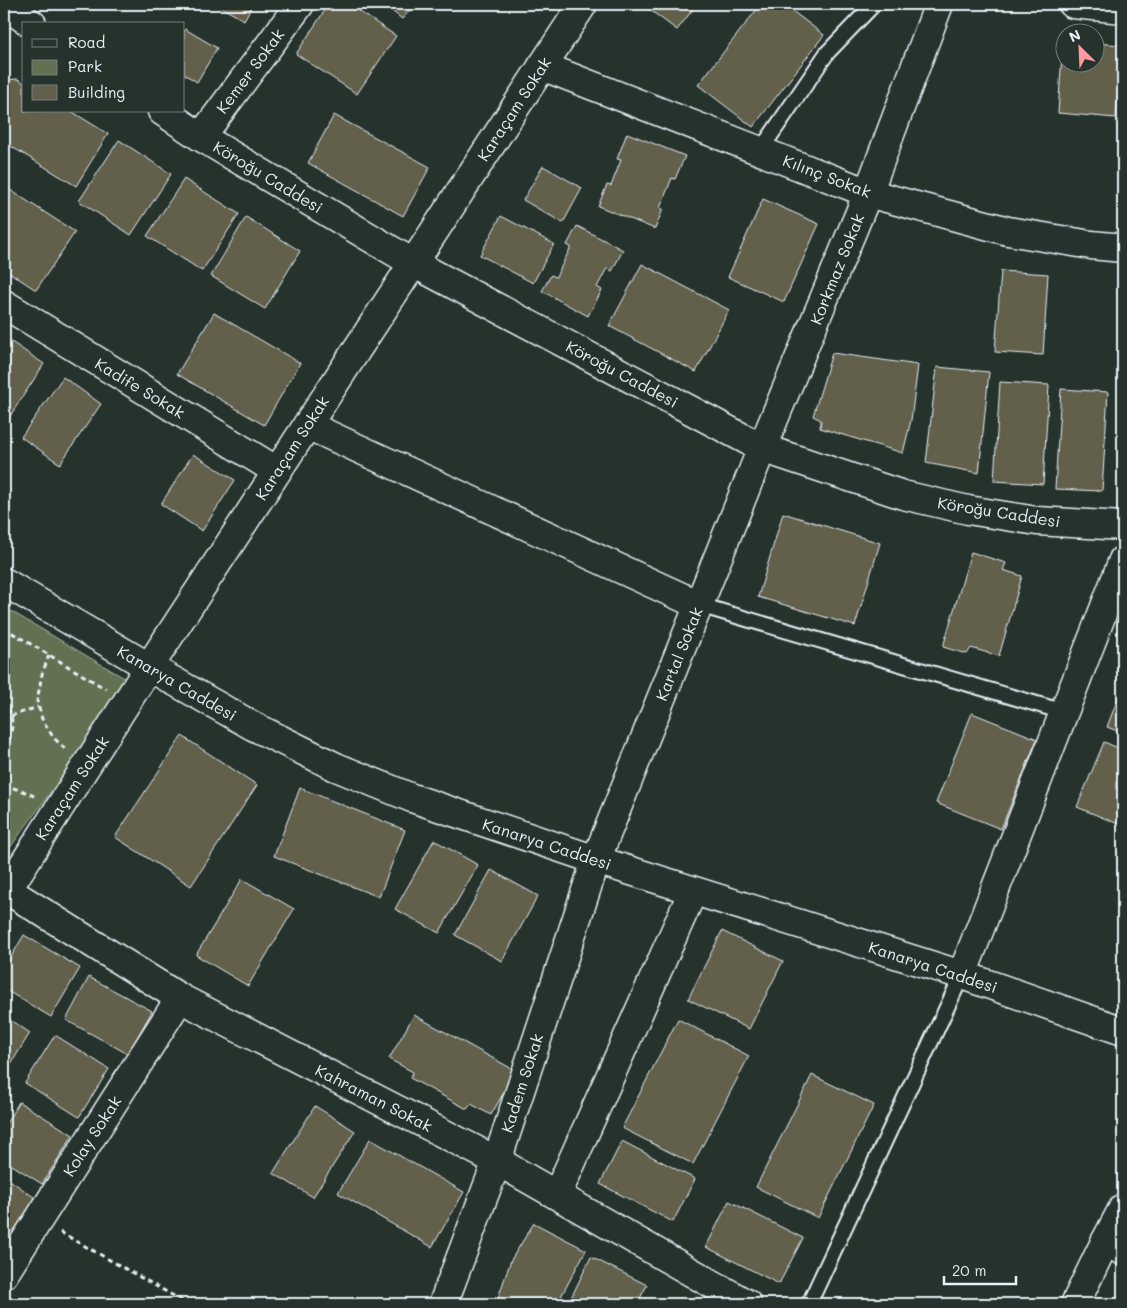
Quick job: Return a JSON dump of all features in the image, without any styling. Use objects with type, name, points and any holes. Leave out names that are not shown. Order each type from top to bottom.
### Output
[{"type":"street","name":"Kemer Sokak","points":[[201,137],[300,4]]},
{"type":"street","name":"Karaçam Sokak","points":[[5,891],[149,667],[583,4]]},
{"type":"street","name":"Korkmaz Sokak","points":[[762,448],[868,193],[939,4]]},
{"type":"street","points":[[1072,4],[1123,9]]},
{"type":"street","points":[[7,7],[29,22]]},
{"type":"street","name":"Kılınç Sokak","points":[[542,66],[868,193],[1008,231],[1091,245],[1123,248]]},
{"type":"street","name":"Köroğu Caddesi","points":[[164,112],[201,137],[413,263],[762,448],[903,495],[968,510],[1037,521],[1123,526]]},
{"type":"street","name":"Kadife Sokak","points":[[4,304],[277,472]]},
{"type":"street","points":[[307,425],[699,605]]},
{"type":"street","name":"Kartal Sokak","points":[[596,860],[762,448]]},
{"type":"street","points":[[962,975],[1123,560]]},
{"type":"street","name":"Kanarya Caddesi","points":[[4,582],[253,726],[336,767],[412,798],[596,860],[962,975],[1123,1031]]},
{"type":"street","name":"Kadem Sokak","points":[[444,1304],[497,1161],[596,860]]},
{"type":"street","name":"Kahraman Sokak","points":[[5,891],[180,998],[497,1161],[747,1304]]},
{"type":"street","points":[[557,1195],[693,891]]},
{"type":"street","name":"Kolay Sokak","points":[[4,1274],[180,998]]},
{"type":"street","points":[[1075,1304],[1114,1246],[1123,1208]]},
{"type":"lane","points":[[760,151],[827,53],[874,4]]},
{"type":"lane","points":[[699,605],[1064,712]]},
{"type":"lane","points":[[809,1304],[962,975]]},
{"type":"path","points":[[4,628],[112,693]]},
{"type":"path","points":[[4,639],[10,632]]},
{"type":"path","points":[[49,655],[42,674],[37,701],[38,707],[42,719],[53,738],[86,766]]},
{"type":"path","points":[[4,701],[12,716],[13,729],[4,750]]},
{"type":"path","points":[[12,716],[38,707]]},
{"type":"path","points":[[4,786],[21,790],[39,798]]},
{"type":"path","points":[[38,1220],[188,1304]]},
{"type":"green space","points":[[4,607],[131,682],[4,856]]},
{"type":"building","points":[[215,4],[253,4],[244,20]]},
{"type":"building","points":[[329,4],[348,4],[396,36],[357,94],[296,54]]},
{"type":"building","points":[[383,4],[415,4],[402,19]]},
{"type":"building","points":[[642,4],[697,4],[677,30]]},
{"type":"building","points":[[761,4],[783,4],[824,35],[753,127],[698,85]]},
{"type":"building","points":[[185,29],[217,48],[197,82],[185,75]]},
{"type":"building","points":[[1104,44],[1122,45],[1116,118],[1058,113],[1061,72],[1104,72]]},
{"type":"building","points":[[18,79],[22,82],[22,112],[73,112],[108,134],[76,186],[4,142],[4,80]]},
{"type":"building","points":[[334,115],[430,167],[403,216],[308,163]]},
{"type":"building","points":[[627,133],[685,156],[675,179],[672,178],[660,208],[663,209],[655,229],[598,206],[607,185],[611,186],[621,160],[617,159]]},
{"type":"building","points":[[119,140],[171,174],[131,235],[79,201]]},
{"type":"building","points":[[543,166],[582,188],[563,223],[523,200]]},
{"type":"building","points":[[184,179],[239,214],[202,271],[147,236]]},
{"type":"building","points":[[4,186],[75,232],[36,290],[4,269]]},
{"type":"building","points":[[763,199],[819,224],[784,302],[728,277]]},
{"type":"building","points":[[501,216],[554,244],[533,283],[480,255]]},
{"type":"building","points":[[246,217],[300,251],[265,309],[211,276]]},
{"type":"building","points":[[577,226],[623,250],[612,271],[607,268],[597,287],[602,290],[588,316],[542,291],[551,275],[556,277],[571,247],[567,245]]},
{"type":"building","points":[[642,264],[729,310],[696,372],[609,326]]},
{"type":"building","points":[[1001,271],[1048,274],[1043,355],[995,352]]},
{"type":"building","points":[[214,313],[300,363],[264,425],[177,374]]},
{"type":"building","points":[[4,337],[44,364],[4,425]]},
{"type":"building","points":[[832,353],[918,365],[911,420],[903,453],[820,428],[821,420],[813,416]]},
{"type":"building","points":[[937,367],[989,372],[979,473],[926,463]]},
{"type":"building","points":[[63,377],[101,404],[60,464],[21,437]]},
{"type":"building","points":[[1000,382],[1049,385],[1043,484],[994,481]]},
{"type":"building","points":[[1061,389],[1108,392],[1102,491],[1055,489]]},
{"type":"building","points":[[193,454],[235,480],[202,531],[161,504]]},
{"type":"building","points":[[783,513],[880,543],[855,626],[758,597]]},
{"type":"building","points":[[971,552],[1006,563],[1003,570],[1022,576],[999,656],[971,648],[967,654],[943,647]]},
{"type":"building","points":[[1123,685],[1123,733],[1107,727]]},
{"type":"building","points":[[972,713],[1037,739],[1001,829],[936,803]]},
{"type":"building","points":[[182,736],[257,785],[191,886],[115,837]]},
{"type":"building","points":[[1104,742],[1123,750],[1123,826],[1077,807]]},
{"type":"building","points":[[300,788],[405,830],[379,897],[274,856]]},
{"type":"building","points":[[434,840],[478,865],[439,933],[395,909]]},
{"type":"building","points":[[491,870],[538,896],[502,961],[455,935]]},
{"type":"building","points":[[242,879],[294,909],[248,986],[196,955]]},
{"type":"building","points":[[722,931],[783,961],[749,1029],[688,999]]},
{"type":"building","points":[[24,935],[80,968],[51,1017],[4,989],[4,969]]},
{"type":"building","points":[[89,977],[152,1011],[128,1054],[66,1020]]},
{"type":"building","points":[[414,1015],[516,1071],[491,1115],[471,1104],[467,1109],[410,1078],[413,1072],[389,1059]]},
{"type":"building","points":[[4,1016],[30,1033],[4,1075]]},
{"type":"building","points":[[678,1019],[749,1056],[693,1164],[622,1128]]},
{"type":"building","points":[[55,1035],[109,1069],[79,1117],[25,1083]]},
{"type":"building","points":[[812,1075],[874,1105],[818,1218],[756,1187]]},
{"type":"building","points":[[19,1102],[73,1135],[42,1184],[4,1160],[4,1127]]},
{"type":"building","points":[[315,1106],[355,1131],[313,1197],[273,1173]]},
{"type":"building","points":[[370,1139],[464,1192],[432,1247],[338,1193]]},
{"type":"building","points":[[622,1141],[695,1179],[673,1222],[600,1184]]},
{"type":"building","points":[[4,1176],[38,1200],[14,1233],[4,1226]]},
{"type":"building","points":[[729,1201],[803,1238],[779,1284],[706,1247]]},
{"type":"building","points":[[534,1223],[586,1250],[557,1304],[496,1304],[511,1260]]},
{"type":"building","points":[[591,1257],[647,1285],[637,1304],[573,1304],[575,1300],[571,1298]]}]
